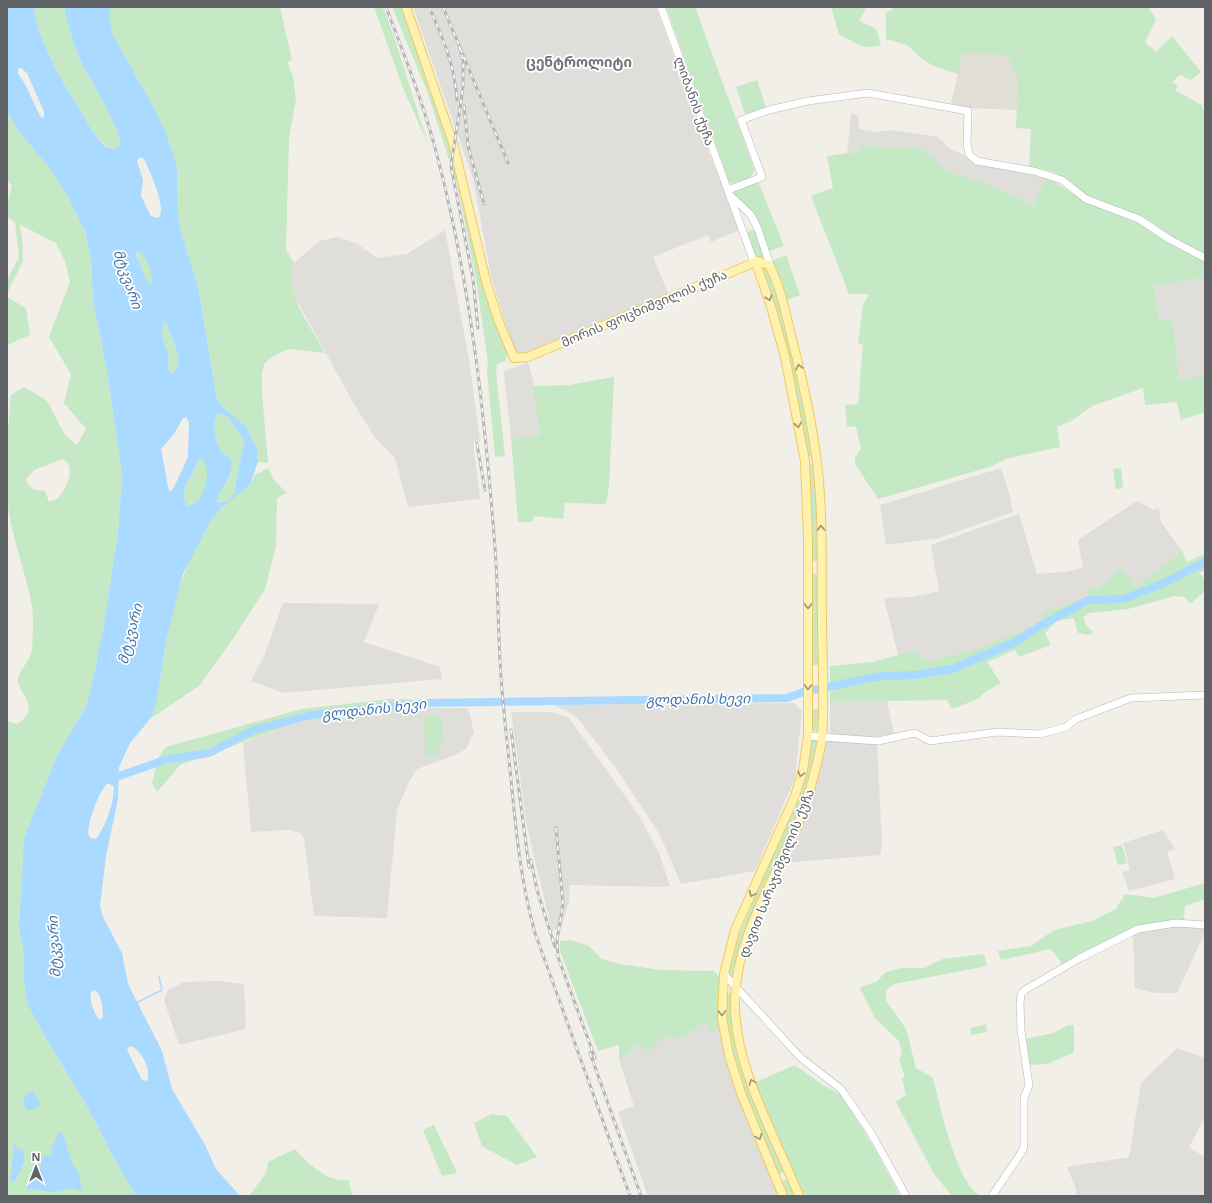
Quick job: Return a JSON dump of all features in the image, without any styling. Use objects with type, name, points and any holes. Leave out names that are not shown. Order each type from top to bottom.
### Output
[{"type":"main road","name":"მორის ფოცხიშვილის ქუჩა","points":[[406,7],[453,143],[487,285],[499,322],[514,358],[528,357],[754,262]]},
{"type":"main road","points":[[754,262],[766,262],[771,268]]},
{"type":"main road","name":"დავით სარაჯიშვილის ქუჩა","points":[[754,262],[757,266],[772,307],[780,337],[792,389],[805,461],[808,538],[808,736],[802,770],[795,796],[736,930],[724,974],[722,990],[722,1018],[729,1055],[741,1093],[783,1196]]},
{"type":"main road","name":"დავით სარაჯიშვილის ქუჩა","points":[[771,268],[785,311],[801,372],[816,460],[820,500],[823,666],[822,737],[811,788],[800,818],[745,943],[737,991],[735,1016],[749,1075],[799,1196]]},
{"type":"main road","points":[[722,990],[737,991]]},
{"type":"main road","points":[[773,1172],[779,1175],[783,1174],[786,1166]]},
{"type":"main road","points":[[777,1183],[784,1177],[792,1179]]},
{"type":"street","name":"ლიბანის ქუჩა","points":[[661,7],[754,262]]},
{"type":"street","points":[[729,193],[762,177],[741,120],[769,110],[808,101],[868,93],[968,111],[967,144],[969,154],[977,161],[1034,171],[1062,180],[1086,198],[1139,219],[1169,239],[1205,258]]},
{"type":"street","name":"ლიბანის ქუჩა","points":[[729,193],[751,215],[758,229],[771,268]]},
{"type":"street","points":[[744,234],[746,228],[749,226],[752,225],[758,229]]},
{"type":"street","points":[[808,736],[878,741],[916,733],[930,740],[997,732],[1040,734],[1066,727],[1076,718],[1131,698],[1205,695]]},
{"type":"street","points":[[992,1196],[1023,1150],[1024,1144],[1024,1098],[1029,1085],[1021,1030],[1021,994],[1025,990],[1080,958],[1138,930],[1176,923],[1205,925]]},
{"type":"street","points":[[724,974],[737,991],[801,1058],[841,1090],[871,1133],[906,1196]]},
{"type":"shaded area","points":[[413,7],[656,7],[703,138],[740,230],[711,242],[708,235],[653,257],[669,295],[527,354],[520,354],[513,349],[491,276],[473,179]]},
{"type":"shaded area","points":[[962,54],[995,54],[1009,58],[1018,80],[1017,110],[967,108],[951,104]]},
{"type":"shaded area","points":[[851,114],[858,115],[859,129],[877,132],[892,130],[938,137],[948,147],[977,162],[1045,178],[1034,205],[987,184],[949,172],[921,148],[861,146],[859,154],[847,153]]},
{"type":"shaded area","points":[[445,230],[470,365],[480,442],[473,443],[480,499],[408,507],[395,458],[376,439],[354,404],[295,297],[291,275],[294,263],[319,241],[338,237],[356,243],[377,258],[407,254]]},
{"type":"shaded area","points":[[1205,277],[1205,374],[1179,381],[1173,321],[1160,320],[1153,285]]},
{"type":"shaded area","points":[[528,362],[533,380],[540,435],[511,439],[504,374],[505,371]]},
{"type":"shaded area","points":[[1001,468],[1013,512],[939,538],[886,545],[880,505]]},
{"type":"shaded area","points":[[1137,501],[1153,510],[1159,508],[1161,522],[1182,551],[1136,587],[1121,568],[1098,588],[1087,590],[1089,599],[1041,623],[979,648],[929,661],[913,651],[898,655],[884,598],[912,597],[939,591],[931,545],[1019,514],[1037,574],[1065,572],[1083,568],[1078,540]]},
{"type":"shaded area","points":[[283,603],[379,604],[364,642],[440,667],[442,679],[284,693],[251,681],[265,654]]},
{"type":"shaded area","points":[[887,701],[894,734],[874,737],[830,736],[830,702]]},
{"type":"shaded area","points":[[794,703],[802,711],[795,778],[755,871],[681,884],[660,835],[615,767],[577,717],[555,705]]},
{"type":"shaded area","points":[[422,708],[468,708],[474,732],[466,749],[455,755],[417,769],[409,782],[397,810],[387,918],[314,916],[304,839],[300,833],[289,830],[251,832],[243,743],[301,721]]},
{"type":"shaded area","points":[[511,712],[551,712],[569,718],[638,814],[659,853],[670,886],[570,885],[569,901],[562,927],[552,931],[527,827]]},
{"type":"shaded area","points":[[823,740],[877,743],[882,844],[880,855],[783,863]]},
{"type":"shaded area","points":[[1163,830],[1175,849],[1167,852],[1175,879],[1129,891],[1122,872],[1130,870],[1123,843]]},
{"type":"shaded area","points":[[1176,926],[1205,927],[1205,932],[1177,993],[1154,993],[1135,988],[1133,933]]},
{"type":"shaded area","points":[[219,981],[244,984],[246,1029],[179,1045],[164,1000],[168,990],[184,982]]},
{"type":"shaded area","points":[[706,1022],[721,1029],[779,1196],[648,1196],[618,1112],[634,1106],[619,1060],[627,1055],[638,1044],[646,1051],[650,1051],[665,1036],[679,1039]]},
{"type":"shaded area","points":[[1177,1048],[1205,1058],[1205,1117],[1189,1147],[1205,1157],[1205,1196],[1075,1196],[1076,1189],[1067,1167],[1129,1157],[1141,1083]]},
{"type":"green space","points":[[33,7],[64,7],[72,39],[79,57],[104,102],[116,128],[119,138],[119,145],[114,149],[105,145],[93,132],[57,72],[40,34]]},
{"type":"green space","points":[[111,7],[280,7],[292,60],[287,62],[293,76],[296,99],[289,139],[286,250],[294,263],[292,275],[293,287],[300,310],[325,353],[288,349],[269,359],[264,364],[262,373],[262,392],[268,463],[258,462],[253,441],[249,434],[217,399],[198,286],[180,229],[178,213],[177,168],[174,156],[164,128],[113,35],[109,16]]},
{"type":"green space","points":[[374,7],[383,7],[428,144],[403,88]]},
{"type":"green space","points":[[392,7],[403,7],[428,87],[449,140],[485,291],[507,353],[506,360],[497,365],[496,373],[505,456],[495,457],[487,371],[488,362],[476,279],[457,184],[427,91]]},
{"type":"green space","points":[[666,7],[695,7],[754,169],[751,176],[745,180],[730,184]]},
{"type":"green space","points":[[831,7],[867,7],[859,21],[876,29],[881,45],[869,47],[859,45],[839,34]]},
{"type":"green space","points":[[896,7],[1148,7],[1156,19],[1145,42],[1156,52],[1172,36],[1201,72],[1191,80],[1180,75],[1172,82],[1178,86],[1175,90],[1203,106],[1202,109],[1205,110],[1205,254],[1088,198],[1065,178],[1054,172],[1029,166],[1031,129],[1016,128],[1018,80],[1009,58],[995,54],[962,54],[958,74],[934,66],[922,59],[907,45],[886,39],[886,13]]},
{"type":"green space","points":[[757,80],[766,108],[745,114],[736,87]]},
{"type":"green space","points":[[7,110],[16,128],[50,169],[69,199],[86,234],[91,260],[93,300],[107,371],[122,474],[118,533],[103,630],[90,694],[85,708],[58,754],[24,838],[19,926],[24,956],[24,982],[28,1005],[40,1028],[92,1115],[112,1155],[136,1196],[7,1196],[7,721],[17,724],[25,717],[28,711],[29,706],[18,684],[18,679],[31,653],[33,625],[31,601],[14,537],[7,498],[6,459],[11,395],[24,387],[47,401],[65,435],[77,445],[86,429],[64,403],[71,374],[49,337],[70,282],[65,261],[56,243],[19,224],[22,237],[23,261],[7,293],[7,280],[19,257],[15,222],[7,217],[7,206],[12,185],[7,181]],"holes":[[[63,459],[67,462],[70,471],[68,481],[63,492],[57,499],[49,502],[45,491],[33,489],[27,483],[26,479],[34,470]]]},
{"type":"green space","points":[[861,146],[921,148],[949,172],[987,184],[1034,205],[1045,178],[1051,180],[1087,203],[1142,225],[1170,244],[1205,261],[1205,277],[1153,286],[1160,320],[1173,320],[1179,381],[1205,374],[1205,412],[1181,420],[1177,402],[1145,405],[1143,388],[1092,406],[1071,421],[1057,427],[1060,447],[1005,459],[993,466],[878,499],[855,464],[855,458],[861,448],[856,427],[847,426],[845,405],[858,404],[863,345],[858,344],[863,305],[869,294],[849,294],[811,196],[833,188],[827,156],[847,153],[859,154]]},
{"type":"green space","points":[[758,181],[784,246],[769,251],[756,219],[736,198],[734,193],[735,191]]},
{"type":"green space","points":[[751,230],[756,231],[767,260],[755,259],[747,233]]},
{"type":"green space","points":[[137,251],[147,260],[151,271],[151,285],[148,283],[136,254]]},
{"type":"green space","points":[[786,255],[800,295],[786,300],[772,261]]},
{"type":"green space","points":[[762,266],[767,267],[780,301],[798,365],[813,456],[807,457],[762,272]]},
{"type":"green space","points":[[7,297],[26,308],[30,335],[7,345]]},
{"type":"green space","points":[[166,322],[178,354],[178,365],[173,374],[169,371],[168,352],[162,336],[163,324]]},
{"type":"green space","points":[[614,377],[609,486],[606,504],[565,503],[563,519],[534,516],[532,522],[518,522],[511,439],[540,435],[533,386],[569,385]]},
{"type":"green space","points":[[222,413],[228,417],[244,440],[234,494],[228,500],[219,503],[217,502],[218,495],[228,481],[231,470],[230,460],[220,448],[214,427],[218,414]]},
{"type":"green space","points":[[202,458],[206,464],[207,471],[205,487],[198,500],[187,506],[184,492],[188,480],[199,460]]},
{"type":"green space","points":[[814,464],[819,562],[811,561],[808,465]]},
{"type":"green space","points":[[268,468],[275,481],[287,493],[277,498],[276,545],[265,589],[233,639],[199,686],[150,719],[156,704],[167,637],[177,594],[192,554],[211,520],[222,507],[250,485],[255,475]]},
{"type":"green space","points":[[1121,468],[1123,488],[1116,489],[1113,469]]},
{"type":"green space","points":[[1182,551],[1187,562],[1205,554],[1205,570],[1199,573],[1205,580],[1205,591],[1191,603],[1184,597],[1175,596],[1128,609],[1090,613],[1083,617],[1086,625],[1093,632],[1088,635],[1078,633],[1074,618],[1057,621],[1045,633],[1051,645],[1019,657],[1015,650],[987,662],[1001,683],[985,692],[978,699],[952,709],[947,700],[830,702],[830,666],[873,662],[913,651],[929,661],[979,648],[1041,623],[1043,612],[1088,599],[1087,590],[1098,588],[1121,568],[1136,587]]},
{"type":"green space","points":[[812,573],[819,575],[819,665],[812,665]]},
{"type":"green space","points":[[390,699],[408,699],[422,708],[301,721],[180,765],[157,792],[152,783],[158,758],[166,747],[302,709]]},
{"type":"green space","points":[[812,709],[820,709],[817,732],[812,730]]},
{"type":"green space","points":[[432,715],[441,717],[443,739],[437,755],[425,755],[424,719]]},
{"type":"green space","points":[[811,740],[818,740],[805,798],[732,977],[727,975],[732,952],[770,861]]},
{"type":"green space","points":[[1122,845],[1127,863],[1118,865],[1113,847]]},
{"type":"green space","points":[[1205,883],[1205,899],[1185,906],[1184,921],[1141,925],[1063,965],[1051,949],[1001,960],[998,951],[1031,946],[1054,930],[1092,921],[1116,909],[1125,894],[1154,898]]},
{"type":"green space","points":[[571,940],[589,946],[602,959],[620,964],[661,970],[714,971],[721,979],[721,1029],[711,1033],[706,1022],[679,1039],[665,1036],[650,1051],[646,1051],[638,1044],[627,1055],[619,1060],[619,1045],[598,1051],[560,951],[560,941]]},
{"type":"green space","points":[[984,954],[987,966],[894,984],[886,990],[886,1001],[906,1029],[916,1068],[933,1078],[951,1144],[965,1178],[973,1190],[982,1196],[952,1196],[934,1174],[896,1102],[906,1095],[902,1078],[905,1077],[899,1059],[902,1053],[899,1041],[875,1018],[860,989],[863,986],[876,982],[886,972],[901,968],[924,968],[943,959]]},
{"type":"green space","points":[[725,992],[732,994],[732,1013],[784,1170],[784,1172],[779,1174],[776,1173],[749,1107],[734,1062],[728,1039],[725,1015]]},
{"type":"green space","points":[[986,1024],[987,1032],[971,1035],[970,1028]]},
{"type":"green space","points":[[1068,1025],[1074,1025],[1074,1052],[1047,1064],[1028,1065],[1024,1039],[1054,1033]]},
{"type":"green space","points":[[795,1065],[824,1086],[841,1094],[876,1151],[900,1196],[801,1196],[754,1083]]},
{"type":"green space","points":[[492,1114],[507,1116],[537,1157],[517,1165],[482,1146],[474,1123]]},
{"type":"green space","points":[[434,1125],[457,1173],[442,1176],[423,1130]]},
{"type":"green space","points":[[295,1149],[306,1161],[319,1171],[333,1179],[349,1180],[352,1196],[249,1196],[266,1173],[268,1162]]},
{"type":"green space","points":[[788,1180],[794,1196],[786,1196],[781,1182]]},
{"type":"water","name":"მტკვარი","points":[[7,7],[33,7],[40,34],[57,72],[93,132],[105,146],[114,149],[119,145],[119,138],[116,128],[77,51],[70,32],[64,7],[111,7],[109,16],[113,35],[164,128],[174,156],[177,168],[178,213],[180,229],[198,286],[217,399],[225,409],[246,427],[257,449],[258,462],[250,485],[222,507],[211,520],[183,574],[167,637],[156,705],[150,719],[130,743],[119,767],[118,799],[106,856],[100,906],[103,917],[122,953],[128,984],[162,1051],[172,1089],[204,1143],[216,1169],[240,1196],[136,1196],[112,1155],[92,1115],[28,1005],[24,982],[24,956],[19,926],[24,838],[58,754],[85,708],[90,694],[103,630],[118,533],[122,474],[107,371],[93,300],[91,260],[86,234],[69,199],[50,169],[16,128],[7,110]],"holes":[[[21,68],[27,73],[44,112],[44,118],[40,116],[24,82],[18,74],[18,69]],[[140,157],[144,159],[159,196],[161,210],[158,218],[151,216],[141,196],[143,180],[137,161]],[[137,251],[144,256],[149,265],[152,281],[151,285],[148,283],[136,255]],[[166,322],[178,354],[178,365],[173,374],[169,371],[168,352],[162,336],[163,324]],[[222,413],[228,417],[244,440],[234,494],[228,500],[219,503],[217,502],[217,499],[230,475],[232,463],[222,452],[217,443],[214,427],[218,414]],[[186,417],[189,422],[188,457],[173,489],[169,492],[161,449],[174,434],[183,418]],[[202,458],[207,471],[207,479],[205,487],[198,500],[187,506],[184,499],[185,487],[199,460]],[[108,783],[114,787],[113,800],[106,820],[97,838],[92,839],[89,836],[89,825],[101,792]],[[95,990],[102,1002],[103,1017],[100,1020],[91,1003],[91,992]],[[130,1046],[142,1055],[147,1066],[147,1081],[142,1080],[127,1050]]]},
{"type":"water","points":[[32,1090],[40,1101],[40,1106],[27,1111],[23,1102],[25,1096]]},
{"type":"water","points":[[59,1132],[63,1134],[71,1161],[80,1177],[82,1191],[72,1188],[55,1192],[27,1189],[27,1181],[38,1175],[43,1156],[52,1156],[52,1148]]},
{"type":"water","points":[[14,1144],[18,1149],[23,1149],[24,1162],[15,1181],[10,1181]]},
{"type":"waterway","name":"გლდანის ხევი","points":[[171,759],[209,753],[254,730],[311,715],[425,703],[787,698],[803,692],[881,676],[915,675],[952,669],[1015,642],[1040,626],[1088,600],[1123,599],[1162,584],[1205,562]]},
{"type":"waterway","name":"გლდანის ხევი","points":[[109,777],[119,776],[165,760]]},
{"type":"waterway","points":[[136,1003],[162,990],[159,977]]},
{"type":"railway","points":[[386,7],[414,82],[433,140],[450,207],[468,304],[487,450],[496,562],[503,706],[517,838],[526,895],[535,933],[630,1196]]},
{"type":"railway","points":[[429,7],[451,64],[457,100]]},
{"type":"railway","points":[[443,7],[508,163]]},
{"type":"railway","points":[[459,46],[463,59],[463,88],[451,166],[473,279],[478,328]]},
{"type":"railway","points":[[464,106],[468,146],[484,204]]},
{"type":"railway","points":[[477,444],[485,490]]},
{"type":"railway","points":[[511,730],[529,867]]},
{"type":"railway","points":[[556,828],[563,904],[557,940],[558,957],[595,1058]]},
{"type":"railway","points":[[531,860],[537,890],[555,947]]},
{"type":"railway","points":[[590,1053],[641,1196]]},
{"type":"district","name":"ცენტროლიტი","points":[[579,62]]}]
